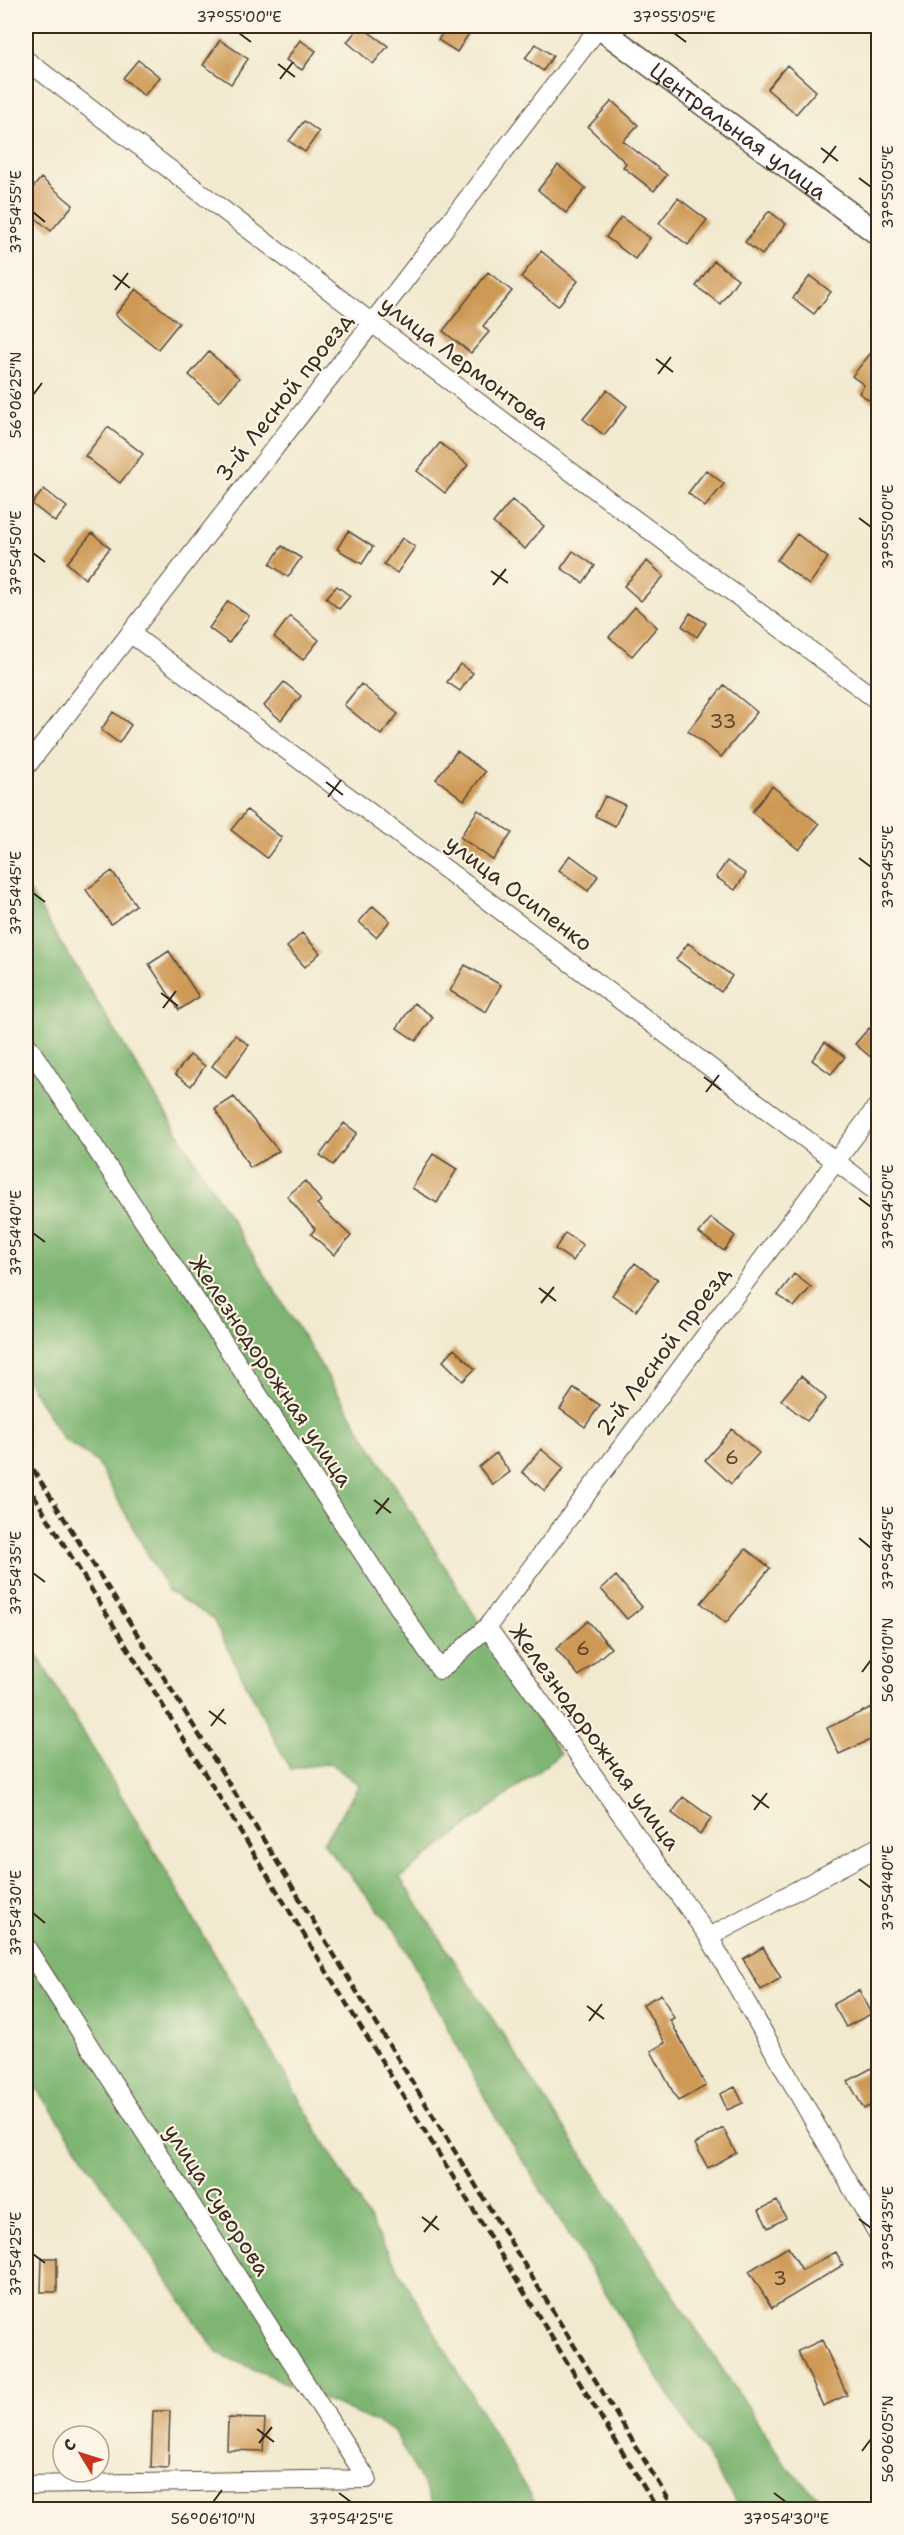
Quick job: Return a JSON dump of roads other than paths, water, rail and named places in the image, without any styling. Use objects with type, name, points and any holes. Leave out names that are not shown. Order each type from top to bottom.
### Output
[{"type":"street","name":"Центральная улица","points":[[599,26],[879,234]]},
{"type":"street","name":"3-й Лесной проезд","points":[[26,767],[372,323],[599,26]]},
{"type":"street","name":"улица Лермонтова","points":[[26,60],[372,323],[879,701]]},
{"type":"street","name":"улица Осипенко","points":[[130,633],[879,1192]]},
{"type":"street","name":"Железнодорожная улица","points":[[26,1043],[440,1670],[487,1627],[709,1937],[879,2234]]},
{"type":"street","name":"2-й Лесной проезд","points":[[487,1627],[836,1159],[879,1105]]},
{"type":"street","points":[[709,1937],[879,1846]]},
{"type":"street","name":"улица Суворова","points":[[26,1947],[367,2480],[26,2485]]},
{"type":"railway","points":[[26,1458],[139,1637],[675,2510]]},
{"type":"railway","points":[[26,1483],[658,2510]]}]
